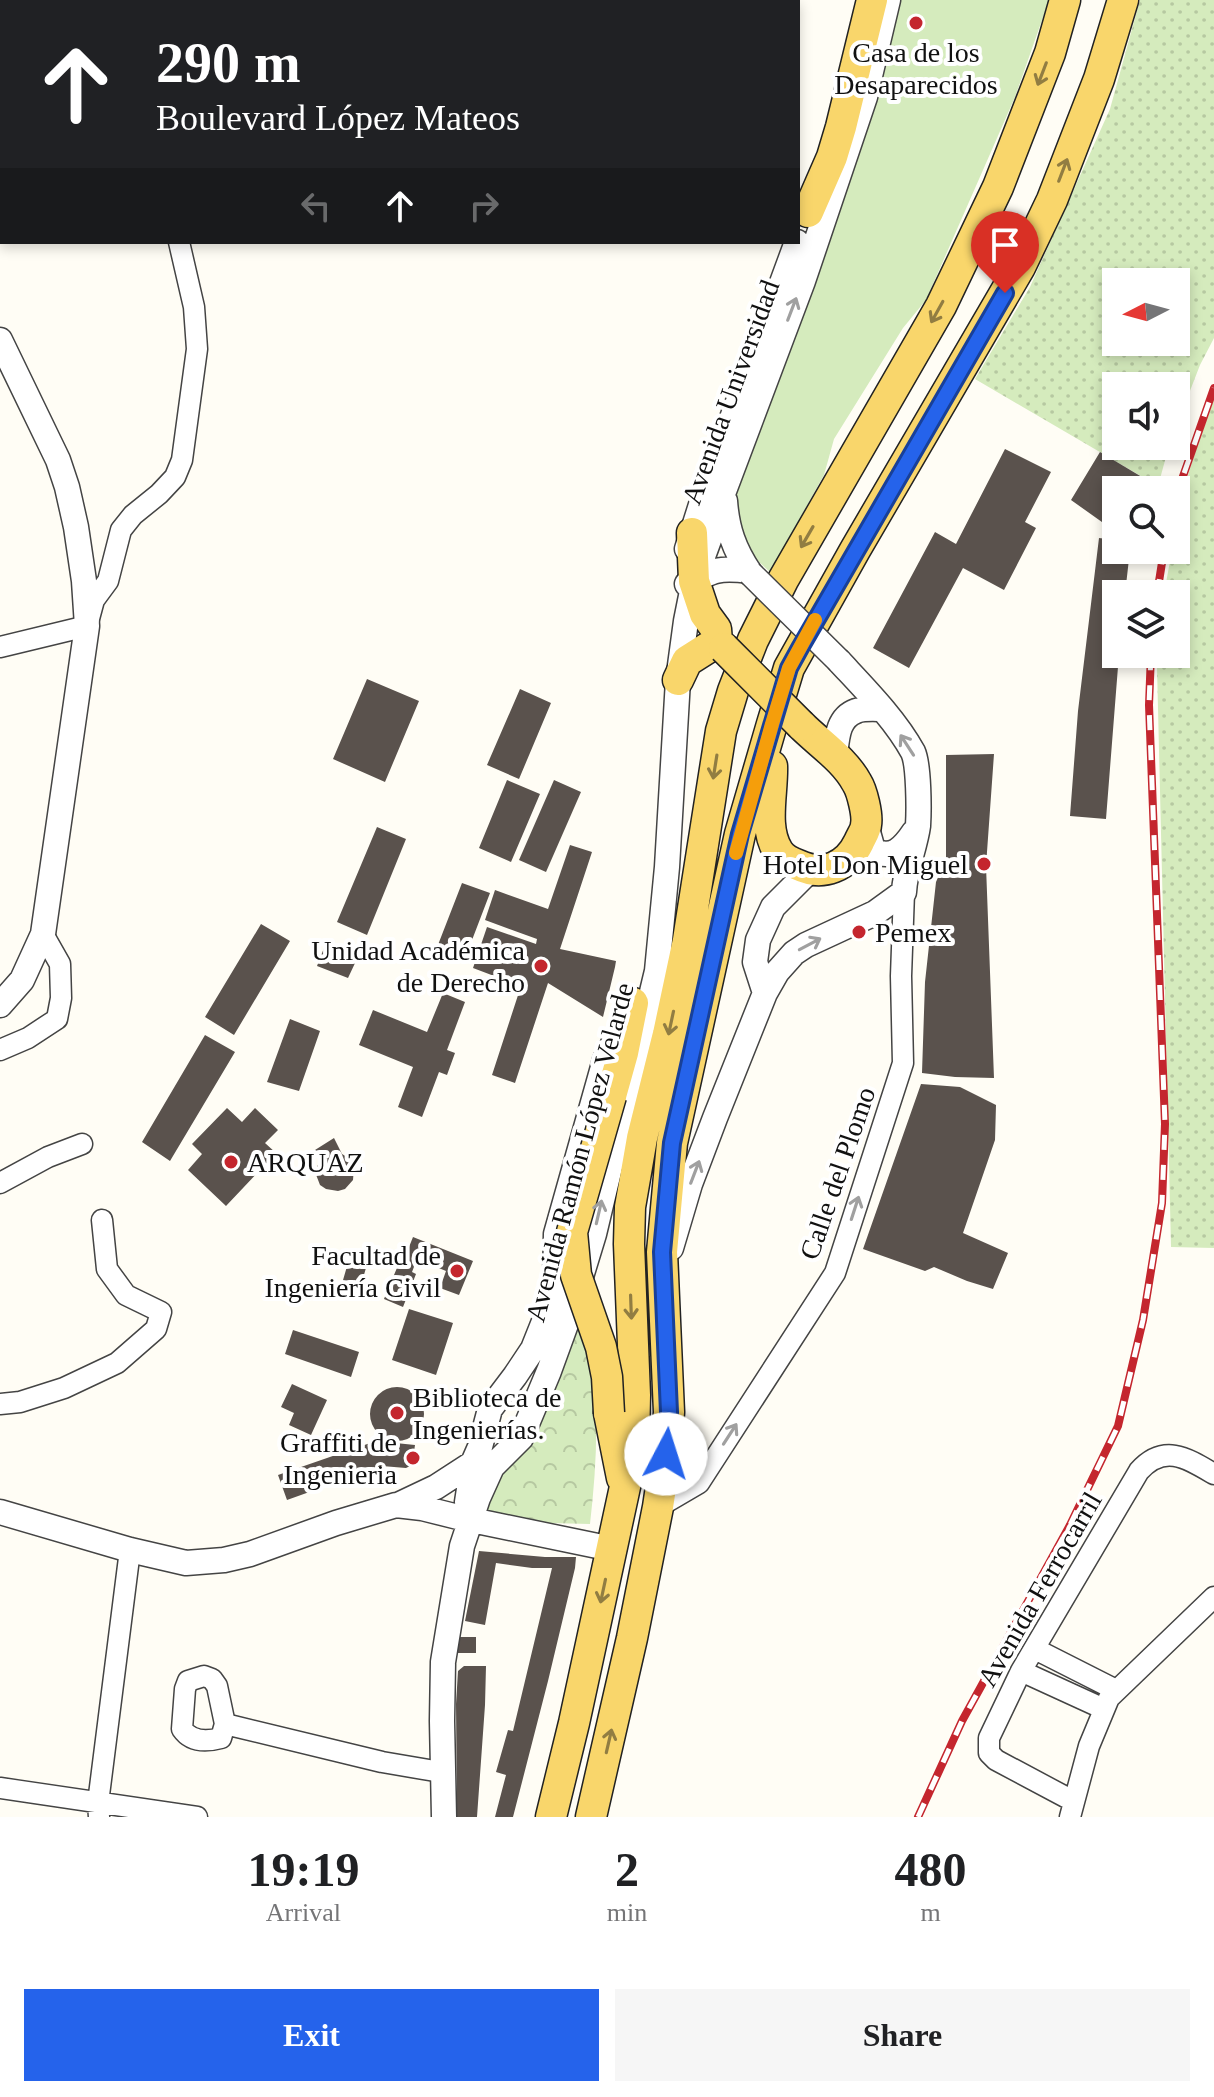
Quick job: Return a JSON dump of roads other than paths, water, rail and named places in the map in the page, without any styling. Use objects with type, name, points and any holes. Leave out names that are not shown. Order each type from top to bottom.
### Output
[{"type":"main road","points":[[801,231],[832,157],[872,0]]},
{"type":"main road","points":[[551,1817],[634,1445],[630,1207],[642,1138],[688,940],[721,731],[753,640],[783,580],[941,306],[998,187],[1050,53],[1065,0]]},
{"type":"main road","points":[[692,533],[684,586],[716,629],[720,645],[786,724],[835,756],[858,785],[866,825],[855,850],[837,867],[809,871],[779,854],[772,838],[773,777],[786,724],[789,668],[1020,267],[1052,200],[1099,79],[1123,0]]},
{"type":"main road","points":[[678,680],[687,661],[720,645]]},
{"type":"main road","points":[[591,1817],[632,1638],[666,1454],[669,1412],[662,1252],[672,1143],[740,834],[786,724]]},
{"type":"main road","points":[[625,1493],[609,1413],[601,1347],[576,1275],[572,1232],[623,1053],[633,1003]]},
{"type":"street","name":"Avenida Universidad","points":[[801,231],[857,0]]},
{"type":"street","name":"Avenida Universidad","points":[[678,619],[684,586],[709,540],[724,491],[803,281],[865,97],[888,0]]},
{"type":"street","points":[[0,1005],[22,980],[43,934],[87,626],[94,600],[108,581],[121,530],[175,477],[182,460],[197,349],[194,307],[179,244]]},
{"type":"street","name":"Avenida Universidad","points":[[692,533],[796,244]]},
{"type":"street","points":[[0,340],[58,460],[67,487],[84,581],[87,626]]},
{"type":"street","points":[[664,1273],[690,1184],[765,993],[781,966],[794,953],[875,913],[904,892],[918,826],[918,781],[914,754],[882,709],[839,661],[750,572],[732,542],[724,491]]},
{"type":"street","points":[[684,586],[714,570],[750,572]]},
{"type":"street","name":"Avenida Ramón López Velarde","points":[[437,1817],[436,1660],[466,1519],[492,1467],[521,1438],[569,1316],[594,1234],[657,971],[667,867],[678,680],[678,619]]},
{"type":"street","name":"Avenida Ramón López Velarde","points":[[444,1817],[443,1662],[473,1463],[490,1409],[533,1349],[555,1285],[556,1234],[605,1060],[633,1003],[645,957],[659,743],[678,619]]},
{"type":"street","points":[[0,647],[87,626]]},
{"type":"street","points":[[835,756],[842,721],[856,711],[882,709]]},
{"type":"street","points":[[866,825],[873,850],[881,854],[903,849],[918,826]]},
{"type":"street","points":[[765,993],[755,962],[758,940],[773,907],[809,871]]},
{"type":"street","name":"Calle del Plomo","points":[[658,1507],[699,1483],[835,1273],[903,1063],[901,976],[904,892]]},
{"type":"street","points":[[0,1050],[28,1038],[57,1019],[61,998],[60,964],[43,934]]},
{"type":"street","points":[[0,1183],[48,1157],[82,1144]]},
{"type":"street","points":[[0,1404],[20,1402],[64,1388],[117,1363],[156,1329],[161,1312],[126,1295],[107,1269],[102,1220]]},
{"type":"street","points":[[533,1349],[549,1371]]},
{"type":"street","name":"Avenida Ferrocarril","points":[[1071,1809],[996,1760],[989,1753],[989,1738],[1021,1671],[1139,1471],[1150,1459],[1173,1455],[1214,1474]]},
{"type":"street","points":[[0,1512],[186,1563],[224,1560],[396,1505],[436,1487],[473,1463]]},
{"type":"street","points":[[396,1505],[612,1549]]},
{"type":"street","points":[[99,1810],[130,1550]]},
{"type":"street","points":[[1071,1809],[1089,1746],[1104,1709],[1116,1690],[1214,1597]]},
{"type":"street","points":[[1035,1649],[1116,1690]]},
{"type":"street","points":[[1021,1671],[1104,1709]]},
{"type":"street","points":[[225,1724],[382,1762],[435,1771]]},
{"type":"street","points":[[0,1788],[99,1810],[197,1817]]},
{"type":"railway","points":[[1183,476],[1214,388]]},
{"type":"railway","points":[[1159,580],[1162,564]]},
{"type":"railway","points":[[918,1817],[962,1721],[1070,1525],[1118,1426],[1143,1320],[1162,1203],[1165,1124],[1149,705],[1150,668]]},
{"type":"place","name":"Casa de los Desaparecidos","points":[[916,23]]},
{"type":"place","name":"Hotel Don Miguel","points":[[984,864]]},
{"type":"place","name":"Pemex","points":[[859,932]]},
{"type":"place","name":"Unidad Académica de Derecho","points":[[541,966]]},
{"type":"place","name":"ARQUAZ","points":[[231,1162]]},
{"type":"place","name":"Facultad de Ingeniería Civil","points":[[457,1271]]},
{"type":"place","name":"Biblioteca de Ingenierías.","points":[[397,1413]]},
{"type":"place","name":"Graffiti de Ingenieria","points":[[413,1458]]}]
